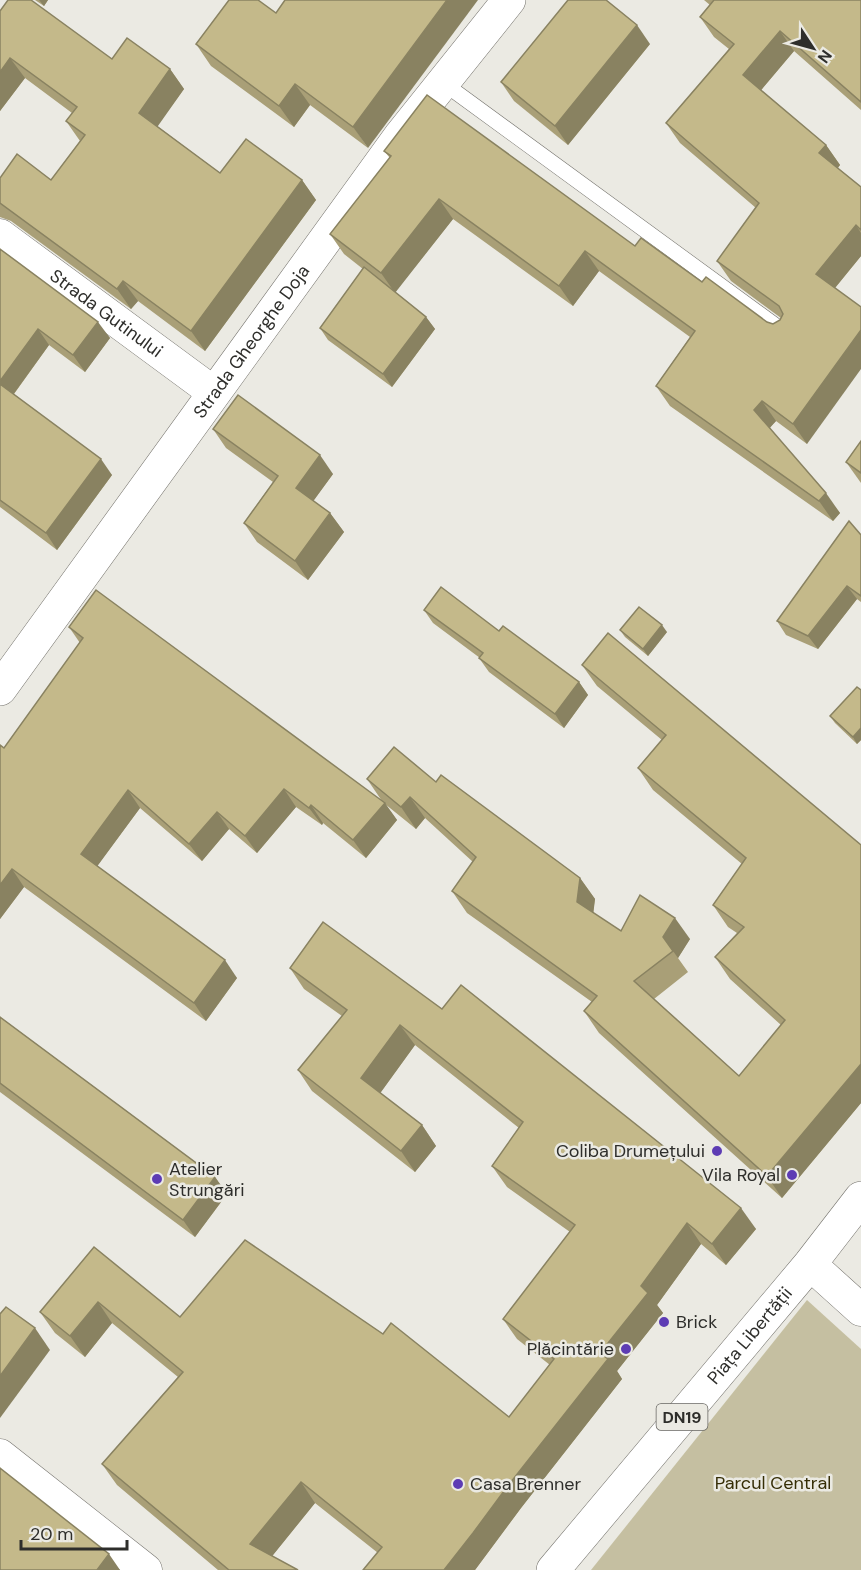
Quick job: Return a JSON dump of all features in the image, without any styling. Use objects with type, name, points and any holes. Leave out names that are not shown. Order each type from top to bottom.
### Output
[{"type":"main road","name":"Strada Gheorghe Doja","points":[[0,689],[401,135],[509,0]]},
{"type":"main road","name":"DN19","points":[[810,1264],[861,1197]]},
{"type":"main road","name":"Piața Libertății","points":[[553,1570],[810,1264]]},
{"type":"street","name":"Strada Gutinului","points":[[0,235],[213,392]]},
{"type":"street","points":[[810,1264],[861,1310]]},
{"type":"street","points":[[0,1455],[146,1570]]},
{"type":"lane","points":[[442,82],[787,334]]},
{"type":"green space","name":"Parcul Central","points":[[807,1300],[861,1349],[861,1570],[591,1570]]},
{"type":"building","points":[[8,0],[31,0],[112,59],[127,38],[170,69],[139,113],[220,173],[246,139],[302,180],[191,331],[123,281],[117,289],[0,203],[0,178],[17,154],[51,180],[85,135],[66,121],[77,107],[10,58],[0,72],[0,11]]},
{"type":"building","points":[[229,0],[258,0],[276,13],[285,0],[447,0],[353,127],[295,84],[279,106],[196,44]]},
{"type":"building","points":[[568,0],[606,0],[637,25],[555,126],[501,82]]},
{"type":"building","points":[[714,0],[861,0],[861,102],[780,31],[743,75],[826,145],[819,153],[861,187],[861,230],[856,225],[816,274],[861,307],[861,330],[793,424],[762,401],[754,410],[826,493],[819,501],[656,386],[695,331],[585,251],[559,286],[439,199],[381,273],[330,234],[391,156],[384,151],[427,95],[635,246],[641,238],[702,282],[706,277],[767,322],[773,324],[780,320],[783,314],[779,306],[717,261],[759,203],[666,123],[734,44],[700,17]]},
{"type":"building","points":[[0,249],[98,322],[73,355],[38,329],[0,381]]},
{"type":"building","points":[[364,267],[426,317],[383,374],[320,328]]},
{"type":"building","points":[[0,384],[101,459],[46,533],[0,500]]},
{"type":"building","points":[[238,395],[320,455],[296,488],[330,513],[295,561],[244,523],[278,476],[213,429]]},
{"type":"building","points":[[861,441],[861,473],[846,462]]},
{"type":"building","points":[[849,521],[861,535],[861,596],[847,586],[808,636],[777,621]]},
{"type":"building","points":[[441,587],[499,631],[503,626],[579,682],[555,714],[479,658],[483,653],[424,610]]},
{"type":"building","points":[[96,590],[385,803],[353,840],[311,805],[309,808],[284,789],[245,836],[217,812],[189,844],[128,790],[81,854],[225,960],[194,1003],[12,869],[0,885],[0,745],[4,748],[83,638],[69,627]]},
{"type":"building","points":[[639,607],[662,625],[643,649],[620,630]]},
{"type":"building","points":[[608,633],[861,845],[861,1064],[767,1176],[584,1011],[597,996],[452,891],[476,857],[410,797],[401,807],[367,779],[394,747],[436,782],[441,775],[580,878],[577,902],[621,931],[640,895],[675,918],[663,937],[673,951],[634,981],[739,1076],[785,1020],[715,957],[744,927],[713,905],[746,858],[638,768],[666,735],[582,665]]},
{"type":"building","points":[[857,687],[861,690],[861,728],[853,737],[830,716]]},
{"type":"building","points":[[323,922],[442,1009],[461,985],[741,1208],[712,1244],[687,1223],[641,1286],[648,1293],[600,1353],[608,1359],[444,1570],[363,1570],[382,1547],[301,1482],[250,1544],[298,1570],[229,1570],[102,1464],[183,1372],[98,1302],[70,1336],[40,1312],[94,1247],[180,1317],[245,1240],[383,1334],[391,1323],[509,1417],[554,1359],[503,1319],[575,1225],[492,1166],[523,1122],[400,1025],[361,1078],[422,1125],[401,1151],[298,1070],[347,1010],[290,968]]},
{"type":"building","points":[[0,1017],[215,1177],[183,1220],[0,1083]]},
{"type":"building","points":[[6,1307],[35,1328],[0,1376],[0,1314]]},
{"type":"building","points":[[0,1468],[109,1554],[97,1570],[0,1570]]},
{"type":"place","name":"Coliba Drumețului","points":[[717,1151]]},
{"type":"place","name":"Vila Royal","points":[[792,1175]]},
{"type":"place","name":"Atelier Strungări","points":[[157,1179]]},
{"type":"place","name":"Brick","points":[[664,1322]]},
{"type":"place","name":"Plăcintărie","points":[[626,1349]]},
{"type":"place","name":"Casa Brenner","points":[[458,1484]]}]
